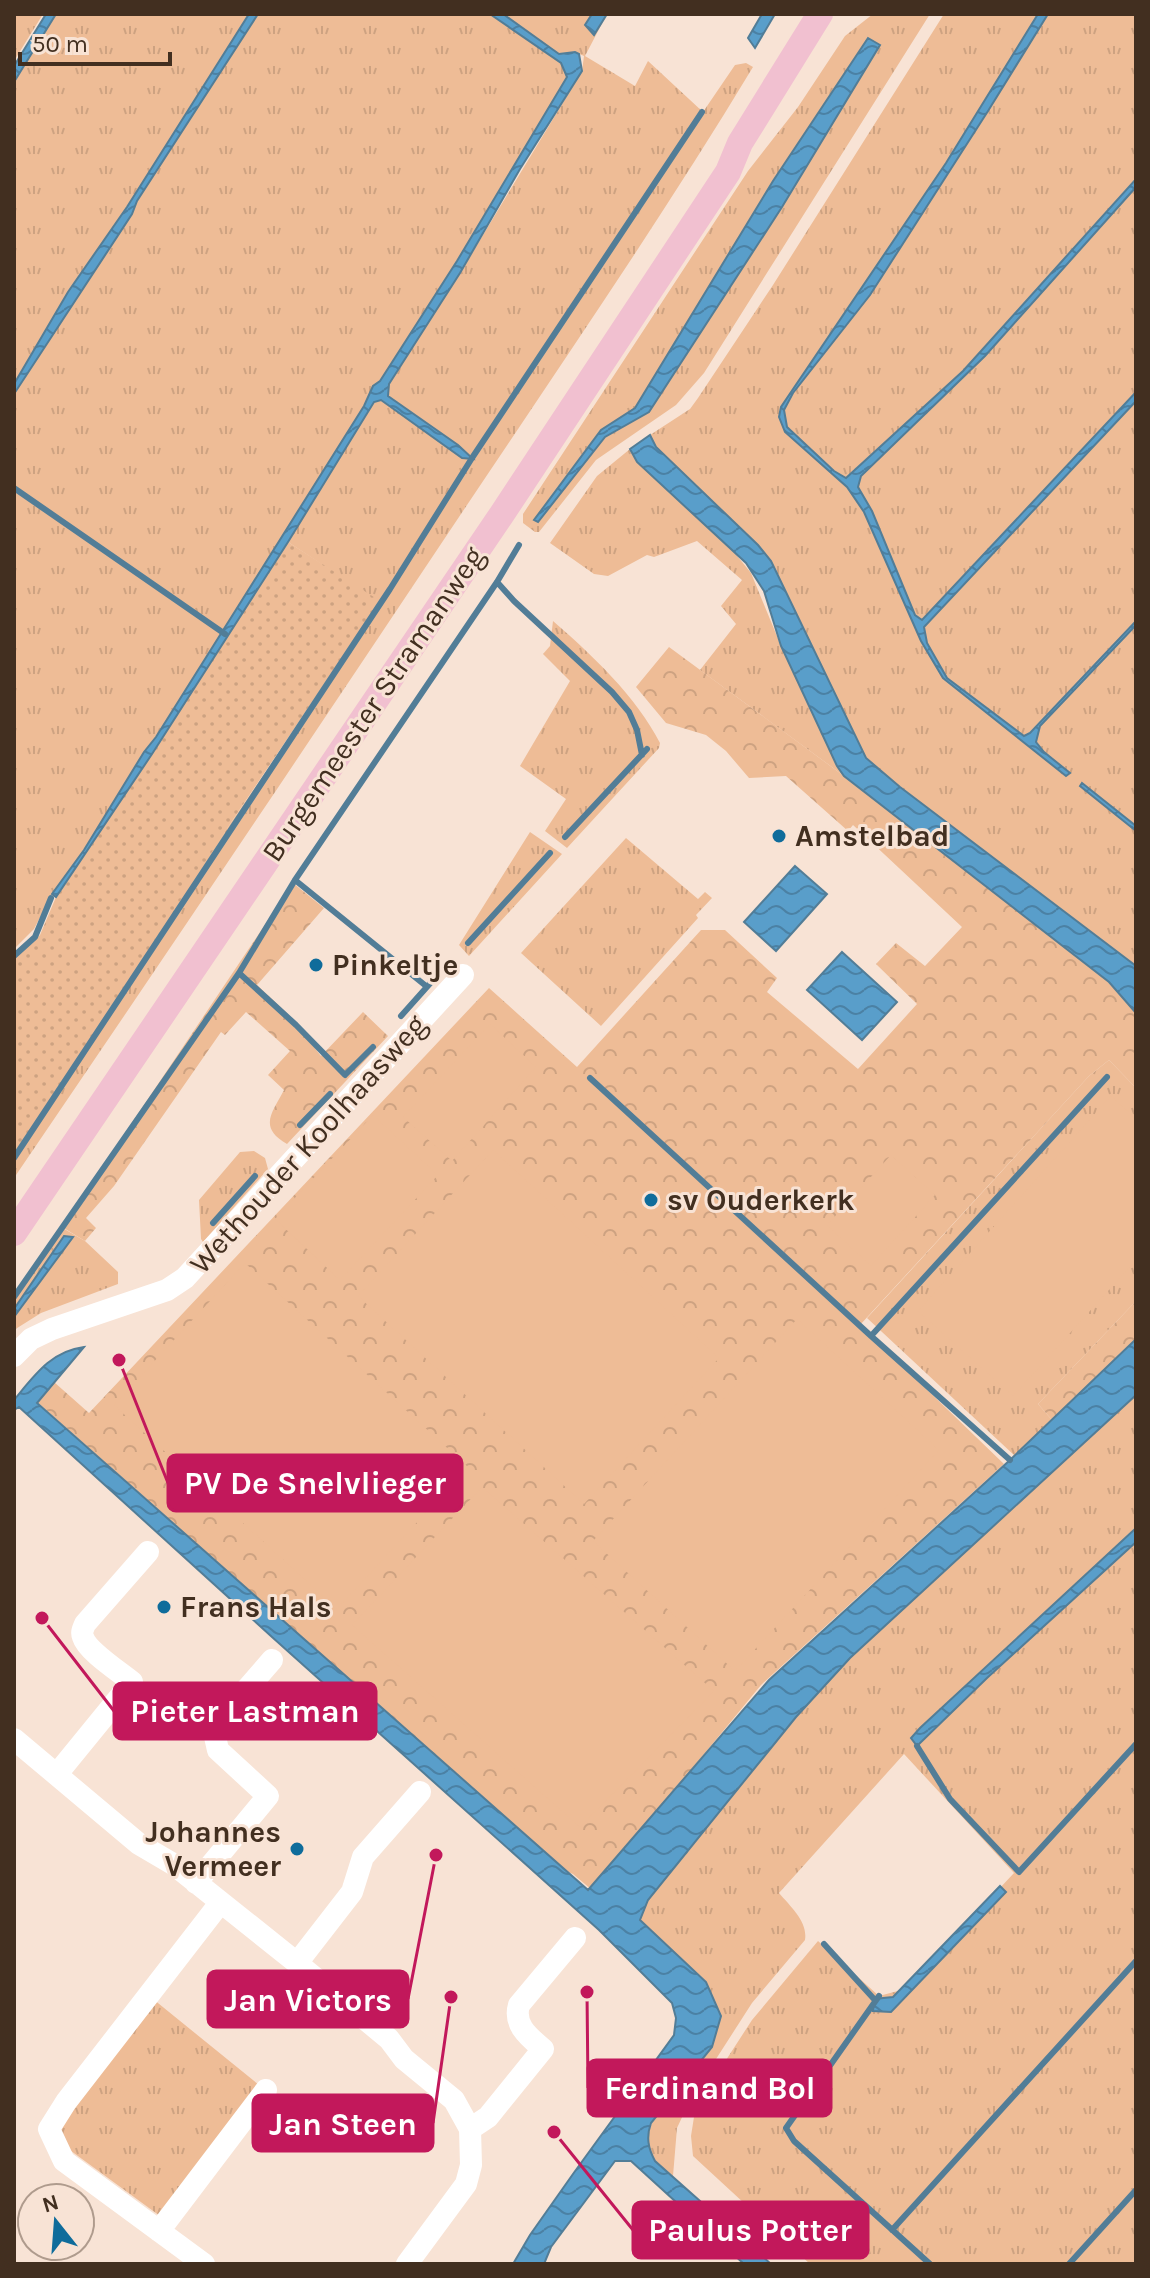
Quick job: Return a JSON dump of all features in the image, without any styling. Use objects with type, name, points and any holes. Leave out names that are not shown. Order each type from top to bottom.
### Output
[{"type":"main road","name":"Burgemeester Stramanweg","points":[[14,1233],[502,514],[728,172],[740,143],[820,14]]},
{"type":"main road","name":"Burgemeester Stramanweg","points":[[728,172],[754,149],[838,14]]},
{"type":"street","name":"Wethouder Koolhaasweg","points":[[14,1356],[31,1339],[52,1329],[167,1290],[185,1278],[463,975]]},
{"type":"street","points":[[57,1774],[132,1682],[92,1649],[83,1639],[82,1632],[85,1624],[148,1552]]},
{"type":"street","points":[[196,1883],[268,1796],[218,1750],[214,1732],[219,1721],[272,1660]]},
{"type":"street","points":[[14,1739],[139,1844],[173,1864],[297,1963],[389,2039],[404,2059],[454,2100],[470,2129],[471,2165],[466,2184],[407,2264]]},
{"type":"street","points":[[297,1963],[352,1892],[363,1857],[420,1792]]},
{"type":"street","points":[[204,2264],[64,2161],[49,2129],[66,2102],[220,1903]]},
{"type":"street","points":[[470,2129],[488,2117],[543,2049],[521,2028],[517,2010],[575,1938]]},
{"type":"street","points":[[159,2231],[266,2090]]},
{"type":"green space","points":[[14,14],[43,14],[14,61]]},
{"type":"green space","points":[[51,14],[249,14],[127,207],[68,292],[14,384],[14,70]]},
{"type":"green space","points":[[258,14],[491,14],[562,63],[568,77],[457,261],[380,381],[373,386],[364,406],[156,737],[52,894],[34,929],[14,949],[14,394]]},
{"type":"green space","points":[[503,14],[607,14],[585,56],[635,86],[648,61],[703,112],[735,65],[746,63],[753,67],[576,342],[14,1178],[14,1141],[379,602],[288,542],[374,402],[381,400],[462,458],[472,458],[387,396],[389,384],[582,71],[584,56],[575,52],[559,54]]},
{"type":"green space","points":[[873,14],[930,14],[704,373],[676,405],[596,460],[539,532],[535,532],[523,523],[523,514],[748,171],[798,107],[845,36]],"holes":[[[869,38],[649,412],[605,437],[535,520],[601,430],[635,408],[773,181]]]},
{"type":"green space","points":[[944,14],[1136,14],[1136,621],[1025,737],[1041,748],[1036,741],[1040,726],[1136,625],[1136,966],[866,758],[771,561],[656,447],[650,435],[690,409],[698,398]]},
{"type":"green space","points":[[630,449],[637,462],[729,546],[751,573],[781,646],[844,776],[700,670],[736,624],[721,606],[742,580],[697,541],[654,557],[647,555],[608,576],[594,574],[550,543],[597,476]]},
{"type":"green space","points":[[288,542],[380,601],[232,821],[14,1156],[14,959],[40,935],[56,897]]},
{"type":"green space","points":[[553,621],[598,662],[626,693],[660,743],[659,748],[567,848],[545,831],[566,799],[520,766],[570,681],[543,654],[550,646]]},
{"type":"green space","points":[[669,647],[844,776],[1110,982],[1136,1013],[1136,1088],[1109,1060],[1089,1076],[860,1325],[1004,1464],[761,1685],[592,1890],[566,1871],[37,1402],[54,1382],[89,1413],[489,988],[577,1067],[701,930],[725,930],[777,978],[767,992],[858,1069],[917,1004],[876,964],[896,943],[925,966],[962,927],[853,825],[848,831],[786,776],[749,778],[726,751],[706,735],[666,723],[636,687]]},
{"type":"green space","points":[[530,832],[562,854],[469,956],[459,945]]},
{"type":"green space","points":[[626,838],[698,899],[705,892],[712,898],[696,915],[698,918],[601,1026],[521,953]]},
{"type":"green space","points":[[293,883],[324,908],[257,985],[287,1013],[321,1056],[363,1012],[388,1036],[287,1144],[278,1138],[270,1126],[272,1113],[284,1090],[268,1075],[290,1051],[246,1012],[225,1035],[221,1032],[114,1186],[86,1218],[96,1228],[85,1241],[62,1227]]},
{"type":"green space","points":[[490,1024],[536,1067],[452,1161],[403,1117]]},
{"type":"green space","points":[[1109,1060],[1136,1088],[1136,1301],[1038,1404],[1052,1420],[1015,1456],[867,1318],[1089,1076]]},
{"type":"green space","points":[[1111,1096],[1136,1119],[1136,1260],[1013,1396],[918,1311]]},
{"type":"green space","points":[[373,1115],[438,1175],[340,1280],[275,1219]]},
{"type":"green space","points":[[493,1150],[719,1358],[584,1504],[358,1296]]},
{"type":"green space","points":[[254,1151],[265,1158],[268,1169],[203,1242],[199,1200],[240,1152]]},
{"type":"green space","points":[[891,1155],[935,1195],[871,1266],[827,1225]]},
{"type":"green space","points":[[61,1227],[85,1241],[118,1272],[118,1284],[41,1313],[14,1330],[14,1317],[72,1238],[64,1236],[14,1309],[14,1293]]},
{"type":"green space","points":[[245,1263],[468,1467],[337,1609],[114,1405]]},
{"type":"green space","points":[[1136,1301],[1136,1339],[1052,1420],[1038,1404]]},
{"type":"green space","points":[[797,1319],[939,1450],[735,1671],[593,1541]]},
{"type":"green space","points":[[1136,1395],[1136,2264],[810,2264],[693,2156],[691,2136],[694,2117],[704,2094],[752,2020],[818,1941],[879,1996],[905,1989],[1014,1873],[904,1754],[779,1893],[801,1921],[805,1940],[752,2003],[691,2098],[677,2128],[673,2176],[654,2160],[648,2145],[649,2130],[667,2100],[712,2046],[721,2016],[706,1982],[640,1920],[648,1900],[796,1717],[850,1658]]},
{"type":"green space","points":[[482,1487],[714,1691],[580,1827],[352,1625]]},
{"type":"green space","points":[[153,1999],[259,2085],[160,2216],[67,2148],[57,2127]]},
{"type":"water","points":[[46,14],[56,14],[14,82],[14,66]]},
{"type":"water","points":[[249,14],[258,14],[14,394],[14,384],[68,292],[127,207]]},
{"type":"water","points":[[490,14],[503,14],[559,54],[579,54],[582,71],[389,384],[388,396],[473,459],[462,458],[381,400],[374,402],[152,754],[56,897],[52,894],[156,737],[364,406],[373,386],[380,381],[457,261],[567,77],[561,63]]},
{"type":"water","points":[[592,14],[607,14],[594,35],[585,25]]},
{"type":"water","points":[[762,14],[775,14],[755,48],[748,38]]},
{"type":"water","points":[[1038,14],[1048,14],[870,295],[793,393],[784,410],[787,427],[834,471],[846,478],[963,371],[1136,179],[1136,187],[985,356],[861,476],[858,487],[872,511],[915,615],[922,620],[1136,392],[1136,401],[924,627],[927,643],[947,678],[1024,736],[1136,621],[1136,625],[1040,726],[1036,742],[1070,773],[1066,776],[943,678],[921,641],[864,512],[847,487],[785,432],[779,417],[781,407],[946,163]]},
{"type":"water","points":[[868,38],[880,45],[782,207],[649,412],[605,437],[538,522],[534,520],[601,430],[635,408],[773,181]]},
{"type":"water","points":[[650,435],[656,447],[771,561],[866,758],[1136,966],[1136,1013],[1109,982],[844,776],[781,646],[764,591],[746,563],[637,462],[630,449]]},
{"type":"water","points":[[1082,783],[1136,826],[1136,831],[1080,786]]},
{"type":"water","points":[[795,866],[827,894],[776,951],[744,922]]},
{"type":"water","points":[[842,952],[897,1002],[862,1040],[807,990]]},
{"type":"water","points":[[64,1236],[73,1237],[14,1317],[14,1309]]},
{"type":"water","points":[[1136,1339],[1136,1395],[850,1658],[796,1717],[648,1900],[640,1920],[706,1982],[721,2016],[712,2047],[651,2123],[648,2138],[651,2152],[655,2161],[771,2264],[744,2264],[631,2161],[615,2161],[551,2247],[544,2264],[513,2264],[530,2235],[674,2035],[676,2018],[672,2003],[599,1930],[19,1407],[14,1410],[14,1400],[44,1366],[72,1349],[84,1347],[37,1403],[588,1890],[769,1680],[1010,1460]]},
{"type":"water","points":[[1136,1528],[1136,1542],[917,1746],[911,1738],[920,1728]]},
{"type":"water","points":[[1000,1886],[1006,1892],[891,2012],[873,2011],[874,1999],[893,1997]]},
{"type":"waterway","points":[[14,1158],[702,112]]},
{"type":"waterway","points":[[14,488],[225,634]]},
{"type":"waterway","points":[[14,1297],[239,973],[295,880],[519,545]]},
{"type":"waterway","points":[[497,582],[629,712],[637,730],[642,755]]},
{"type":"waterway","points":[[565,837],[647,749]]},
{"type":"waterway","points":[[468,943],[550,853]]},
{"type":"waterway","points":[[295,880],[426,986]]},
{"type":"waterway","points":[[14,956],[35,937],[51,898]]},
{"type":"waterway","points":[[239,973],[345,1075],[373,1047]]},
{"type":"waterway","points":[[401,1016],[434,979]]},
{"type":"waterway","points":[[590,1078],[871,1336],[1107,1077]]},
{"type":"waterway","points":[[300,1125],[330,1094]]},
{"type":"waterway","points":[[213,1223],[255,1176]]},
{"type":"waterway","points":[[871,1336],[1010,1460]]},
{"type":"waterway","points":[[917,1746],[950,1799],[1019,1872],[1136,1744]]},
{"type":"waterway","points":[[824,1944],[874,1999]]},
{"type":"waterway","points":[[892,2230],[1136,1961]]},
{"type":"waterway","points":[[879,1996],[786,2128],[794,2141],[930,2264]]},
{"type":"waterway","points":[[1069,2264],[1136,2190]]},
{"type":"place","name":"Amstelbad","points":[[779,836]]},
{"type":"place","name":"Pinkeltje","points":[[316,965]]},
{"type":"place","name":"sv Ouderkerk","points":[[651,1200]]},
{"type":"place","name":"PV De Snelvlieger","points":[[119,1360]]},
{"type":"place","name":"Frans Hals","points":[[164,1607]]},
{"type":"place","name":"Pieter Lastman","points":[[42,1618]]},
{"type":"place","name":"Johannes Vermeer","points":[[297,1849]]},
{"type":"place","name":"Jan Victors","points":[[436,1855]]},
{"type":"place","name":"Ferdinand Bol","points":[[587,1992]]},
{"type":"place","name":"Jan Steen","points":[[451,1997]]},
{"type":"place","name":"Paulus Potter","points":[[554,2132]]}]
